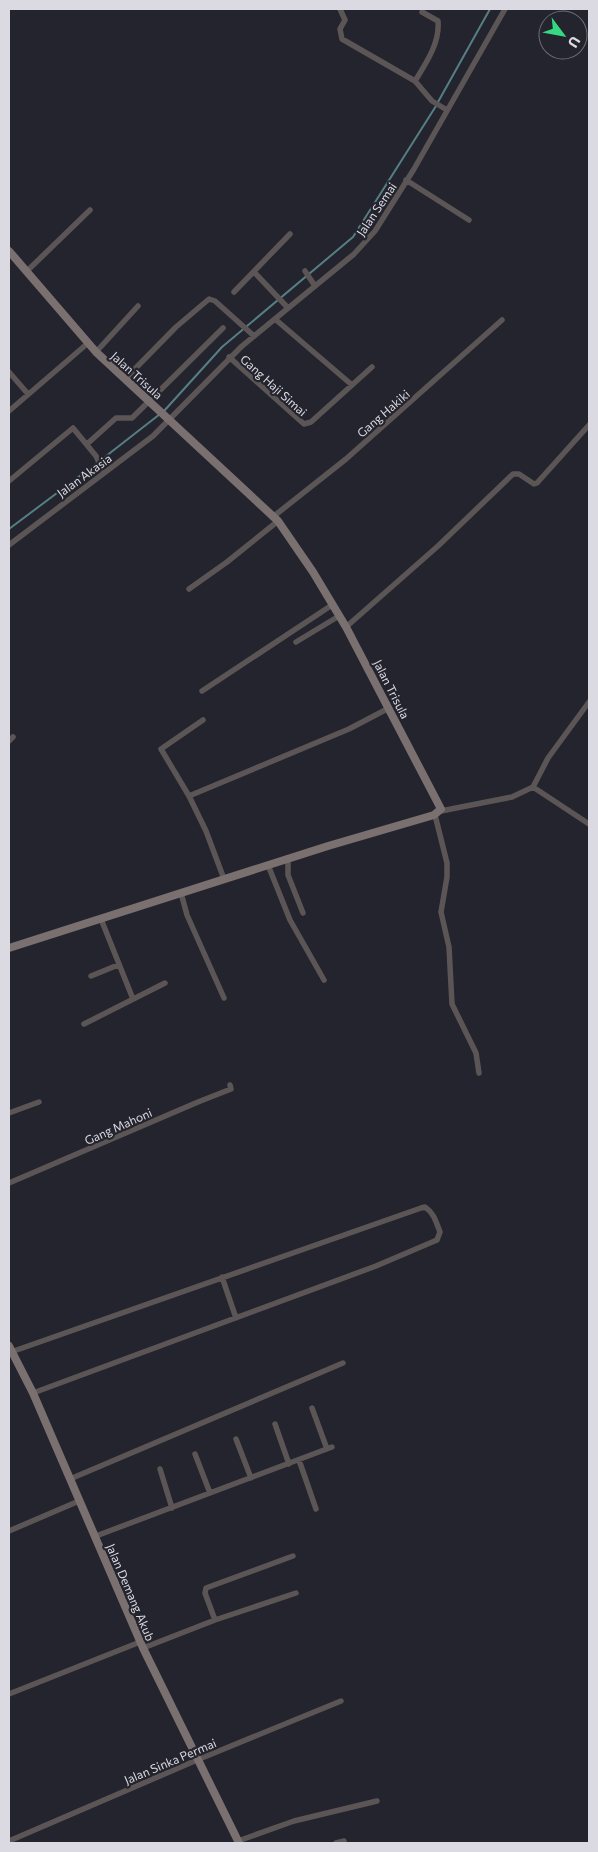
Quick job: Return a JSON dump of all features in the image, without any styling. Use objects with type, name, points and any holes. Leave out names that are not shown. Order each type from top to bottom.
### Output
[{"type":"street","points":[[340,9],[345,17],[340,33],[342,39],[415,81],[432,101],[446,109]]},
{"type":"street","name":"Jalan Semai","points":[[169,419],[252,334],[288,308],[310,279],[367,241],[406,180],[504,9]]},
{"type":"street","points":[[415,81],[427,61],[439,28],[438,21],[422,12]]},
{"type":"street","points":[[406,180],[468,220]]},
{"type":"street","points":[[27,271],[90,210]]},
{"type":"street","points":[[234,292],[290,234]]},
{"type":"street","name":"Jalan Trisula","points":[[9,251],[96,352],[276,519],[313,572],[346,627],[441,806],[438,813]]},
{"type":"street","points":[[254,272],[288,308]]},
{"type":"street","points":[[125,379],[176,328],[209,299],[215,301],[252,334]]},
{"type":"street","points":[[96,352],[138,306]]},
{"type":"street","points":[[275,319],[352,385]]},
{"type":"street","name":"Gang Hakiki","points":[[189,589],[276,519],[346,459],[502,320]]},
{"type":"street","points":[[87,444],[116,418],[132,418],[223,328]]},
{"type":"street","points":[[9,411],[88,343]]},
{"type":"street","name":"Gang Haji Simai","points":[[229,358],[304,424],[311,422],[372,367]]},
{"type":"street","points":[[9,372],[28,394]]},
{"type":"street","name":"Jalan Akasia","points":[[9,545],[169,419]]},
{"type":"street","points":[[346,627],[438,546],[513,474],[518,474],[534,484],[537,483],[589,425]]},
{"type":"street","points":[[9,481],[73,428],[87,444],[104,472]]},
{"type":"street","points":[[202,691],[332,605]]},
{"type":"street","points":[[296,642],[339,616]]},
{"type":"street","points":[[9,948],[438,813],[512,797],[533,787],[548,758],[589,702]]},
{"type":"street","points":[[190,796],[350,729],[389,708]]},
{"type":"street","points":[[203,720],[161,749],[190,796],[206,831],[224,879]]},
{"type":"street","points":[[533,787],[589,824]]},
{"type":"street","points":[[438,813],[447,863],[447,878],[441,912],[449,947],[452,1004],[476,1053],[479,1073]]},
{"type":"street","points":[[288,859],[288,875],[303,913]]},
{"type":"street","points":[[268,865],[290,920],[324,980]]},
{"type":"street","points":[[181,893],[187,915],[224,998]]},
{"type":"street","points":[[101,919],[133,999]]},
{"type":"street","points":[[91,976],[118,965]]},
{"type":"street","points":[[84,1024],[165,983]]},
{"type":"street","name":"Gang Mahoni","points":[[9,1184],[198,1102],[227,1092],[231,1089],[230,1085]]},
{"type":"street","points":[[9,1113],[39,1102]]},
{"type":"street","points":[[10,1349],[421,1208],[425,1207],[432,1213],[440,1232],[438,1240],[236,1318],[33,1393]]},
{"type":"street","points":[[222,1277],[236,1318]]},
{"type":"street","name":"Jalan Demang Akub","points":[[10,1349],[33,1393],[142,1645],[196,1760],[238,1842]]},
{"type":"street","points":[[70,1479],[343,1363]]},
{"type":"street","points":[[96,1536],[329,1448],[312,1408]]},
{"type":"street","points":[[275,1424],[289,1464]]},
{"type":"street","points":[[236,1439],[252,1478]]},
{"type":"street","points":[[195,1454],[210,1493]]},
{"type":"street","points":[[299,1460],[316,1508]]},
{"type":"street","points":[[160,1469],[172,1508]]},
{"type":"street","points":[[9,1531],[79,1501]]},
{"type":"street","points":[[215,1620],[205,1593],[206,1588],[293,1556]]},
{"type":"street","points":[[9,1694],[142,1645],[296,1594]]},
{"type":"street","name":"Jalan Sinka Permai","points":[[9,1841],[196,1760],[341,1702]]},
{"type":"street","points":[[238,1842],[294,1821],[377,1801]]},
{"type":"street","points":[[336,1843],[344,1841]]},
{"type":"waterway","points":[[438,102],[490,9]]},
{"type":"waterway","points":[[164,411],[222,347],[353,237],[436,106]]},
{"type":"waterway","points":[[101,460],[160,414]]},
{"type":"waterway","points":[[9,529],[97,463]]}]
